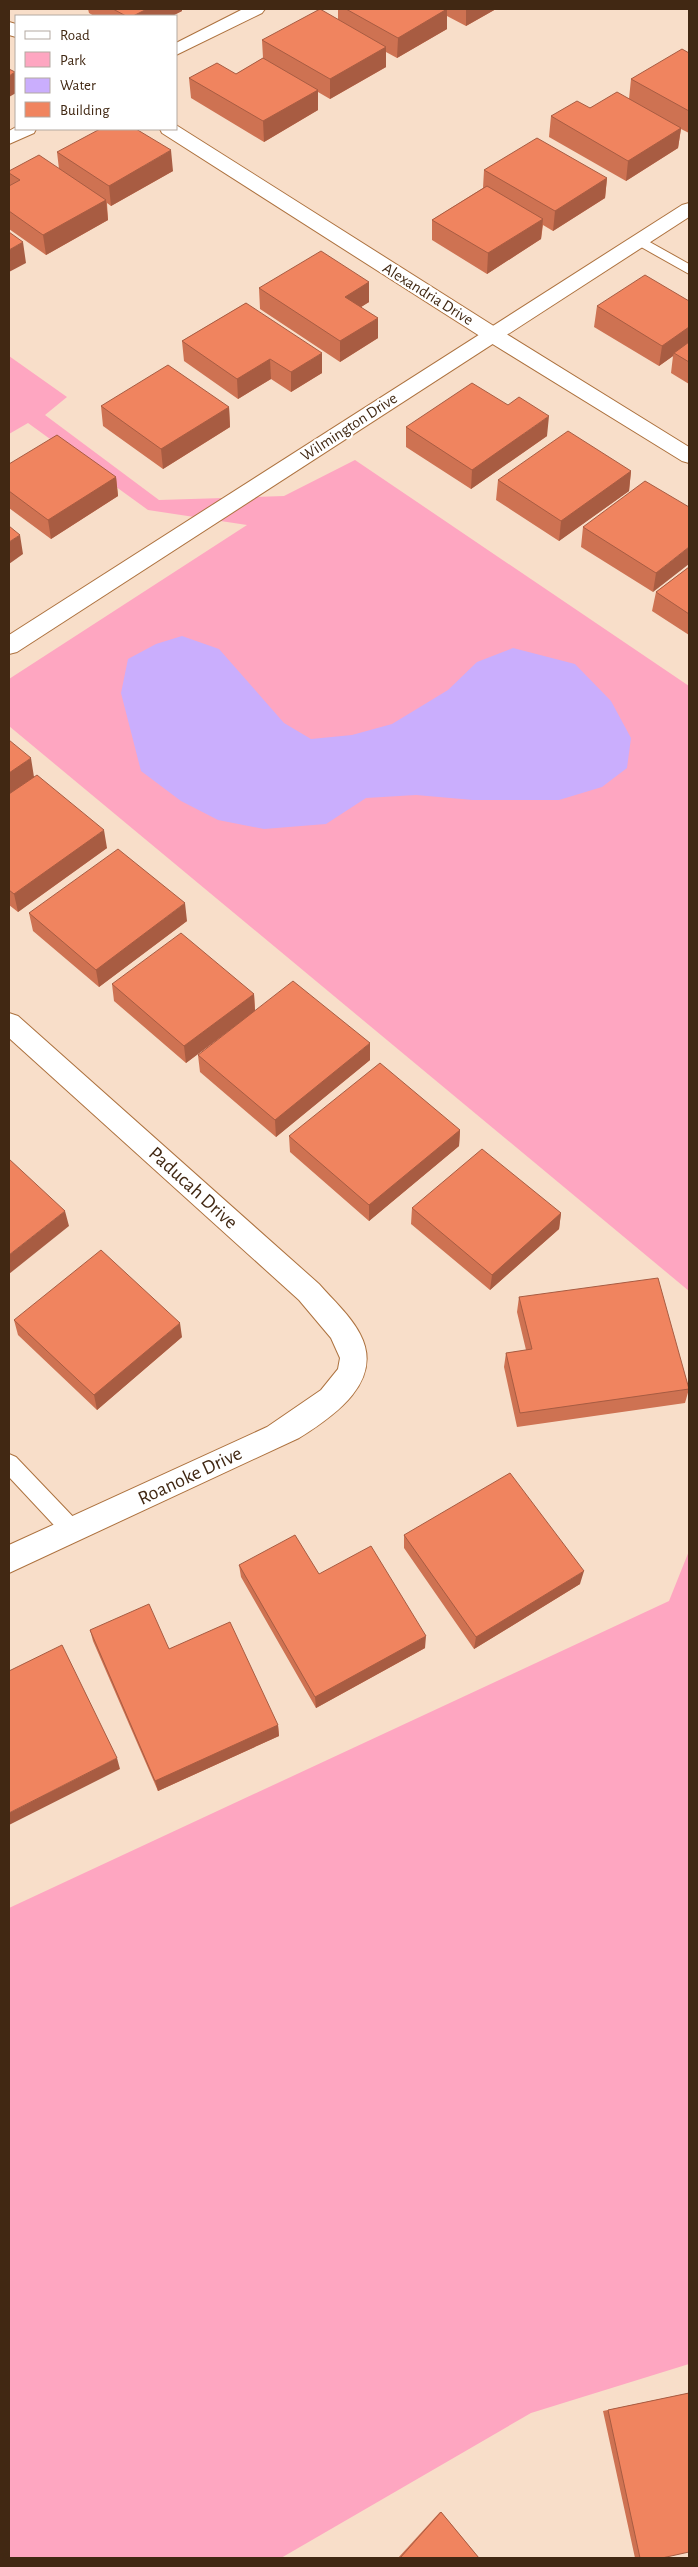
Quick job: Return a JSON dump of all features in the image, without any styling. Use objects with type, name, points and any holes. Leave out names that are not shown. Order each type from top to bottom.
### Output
[{"type":"street","points":[[178,49],[256,9]]},
{"type":"street","points":[[9,138],[25,130]]},
{"type":"street","name":"Alexandria Drive","points":[[171,130],[493,335],[689,456]]},
{"type":"street","name":"Wilmington Drive","points":[[9,646],[689,209]]},
{"type":"street","name":"Paducah Drive","points":[[9,1024],[309,1292],[351,1344],[353,1368]]},
{"type":"street","name":"Roanoke Drive","points":[[9,1559],[277,1436],[314,1415],[340,1390],[353,1368]]},
{"type":"lane","points":[[639,240],[689,270]]},
{"type":"lane","points":[[9,1463],[72,1530]]},
{"type":"green space","points":[[9,356],[67,397],[45,415],[159,500],[284,496],[355,460],[689,686],[689,1291],[9,726],[9,679],[247,525],[148,510],[28,423],[9,434]]},
{"type":"green space","points":[[689,1551],[689,2364],[531,2413],[281,2558],[9,2558],[9,1908],[669,1601]]},
{"type":"water","points":[[182,636],[219,649],[284,723],[311,739],[352,735],[392,724],[448,690],[477,662],[513,648],[575,664],[611,701],[631,738],[627,768],[602,787],[559,800],[473,800],[416,795],[366,798],[326,824],[264,829],[218,820],[181,801],[141,771],[121,693],[128,659],[156,644]]},
{"type":"building","points":[[113,9],[147,9],[135,15],[124,15]]},
{"type":"building","points":[[320,9],[386,47],[330,79],[262,40]]},
{"type":"building","points":[[346,9],[447,9],[398,38]]},
{"type":"building","points":[[682,49],[689,53],[689,111],[631,79]]},
{"type":"building","points":[[263,58],[318,90],[263,121],[189,78],[217,63],[236,74]]},
{"type":"building","points":[[9,69],[15,72],[9,76]]},
{"type":"building","points":[[617,92],[681,128],[628,161],[551,116],[577,101],[590,108]]},
{"type":"building","points":[[98,130],[138,130],[171,150],[109,186],[57,152]]},
{"type":"building","points":[[537,138],[607,178],[555,211],[484,170]]},
{"type":"building","points":[[39,155],[106,200],[43,235],[9,211],[9,186],[20,180],[9,173],[9,171]]},
{"type":"building","points":[[487,186],[543,219],[488,253],[432,220]]},
{"type":"building","points":[[9,232],[23,242],[9,250]]},
{"type":"building","points":[[321,251],[369,282],[345,297],[378,318],[340,341],[259,288]]},
{"type":"building","points":[[645,275],[689,301],[689,327],[662,346],[597,306]]},
{"type":"building","points":[[246,303],[322,353],[291,372],[270,359],[237,379],[182,341]]},
{"type":"building","points":[[689,342],[689,362],[674,353]]},
{"type":"building","points":[[168,365],[229,407],[161,449],[101,406]]},
{"type":"building","points":[[472,383],[508,405],[519,397],[549,416],[472,470],[406,427]]},
{"type":"building","points":[[568,431],[631,471],[561,521],[498,480]]},
{"type":"building","points":[[57,435],[116,477],[48,520],[9,491],[9,464]]},
{"type":"building","points":[[645,481],[689,507],[689,547],[656,573],[583,527]]},
{"type":"building","points":[[9,526],[20,535],[9,542]]},
{"type":"building","points":[[689,567],[689,614],[656,592]]},
{"type":"building","points":[[9,740],[31,758],[9,773]]},
{"type":"building","points":[[37,775],[104,830],[14,894],[9,890],[9,794]]},
{"type":"building","points":[[118,849],[185,903],[96,970],[29,913]]},
{"type":"building","points":[[181,933],[254,994],[184,1046],[112,984]]},
{"type":"building","points":[[293,981],[370,1043],[275,1120],[198,1055]]},
{"type":"building","points":[[380,1063],[460,1130],[369,1205],[289,1136]]},
{"type":"building","points":[[482,1149],[561,1213],[492,1275],[412,1208]]},
{"type":"building","points":[[9,1159],[65,1211],[9,1255]]},
{"type":"building","points":[[101,1250],[180,1323],[94,1395],[14,1320]]},
{"type":"building","points":[[658,1278],[689,1389],[520,1413],[506,1353],[532,1349],[519,1297]]},
{"type":"building","points":[[510,1473],[584,1571],[476,1637],[404,1535]]},
{"type":"building","points":[[295,1535],[319,1574],[371,1546],[426,1636],[315,1697],[239,1565]]},
{"type":"building","points":[[149,1604],[169,1649],[230,1622],[278,1725],[155,1781],[90,1630]]},
{"type":"building","points":[[62,1645],[117,1758],[9,1813],[9,1671]]},
{"type":"building","points":[[689,2393],[689,2552],[662,2558],[640,2558],[608,2410]]},
{"type":"building","points":[[441,2512],[479,2558],[400,2558]]}]
